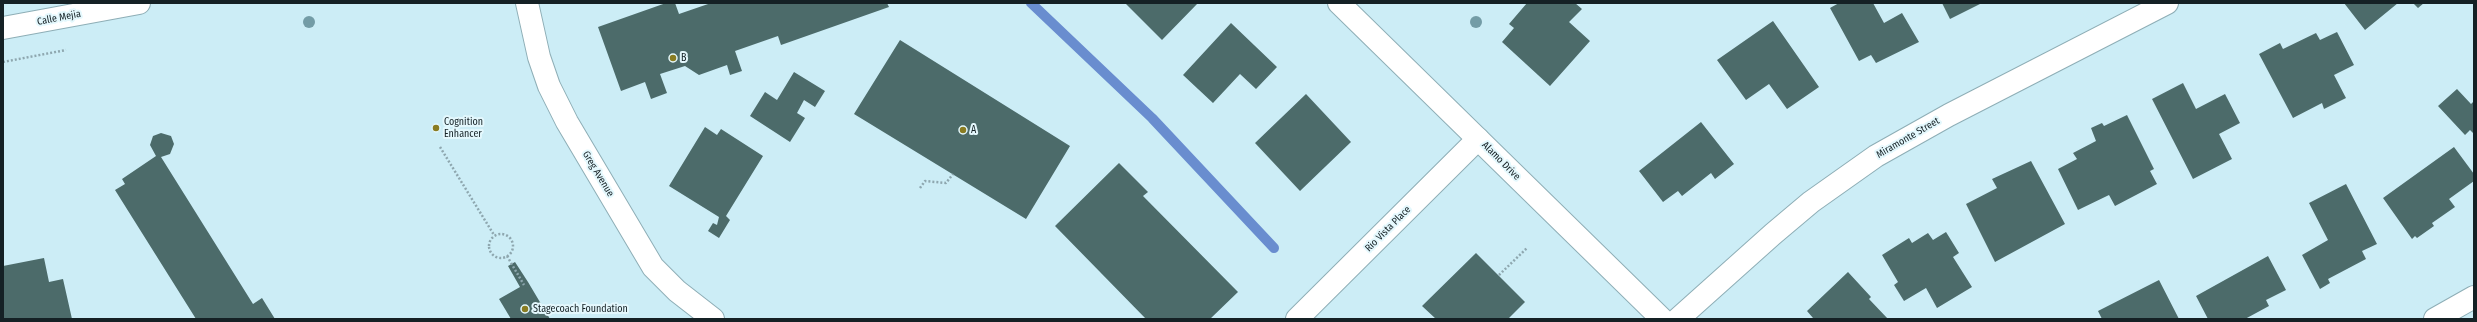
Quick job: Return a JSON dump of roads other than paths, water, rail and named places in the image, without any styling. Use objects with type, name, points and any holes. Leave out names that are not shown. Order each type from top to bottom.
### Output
[{"type":"street","name":"Calle Mejia","points":[[3,28],[139,3]]},
{"type":"street","name":"Greg Avenue","points":[[526,3],[542,64],[567,122],[653,267],[677,291],[713,319]]},
{"type":"street","name":"Alamo Drive","points":[[1339,3],[1662,319]]},
{"type":"street","name":"Miramonte Street","points":[[1678,319],[1811,202],[1876,156],[1949,114],[2167,3]]},
{"type":"street","name":"Rio Vista Place","points":[[1297,319],[1478,139]]},
{"type":"street","points":[[2435,319],[2474,297]]},
{"type":"waterway","points":[[1031,3],[1152,118],[1274,248]]},
{"type":"place","name":"B","points":[[673,58]]},
{"type":"place","name":"Cognition Enhancer","points":[[436,128]]},
{"type":"place","name":"A","points":[[963,130]]},
{"type":"place","name":"Stagecoach Foundation","points":[[525,309]]}]
